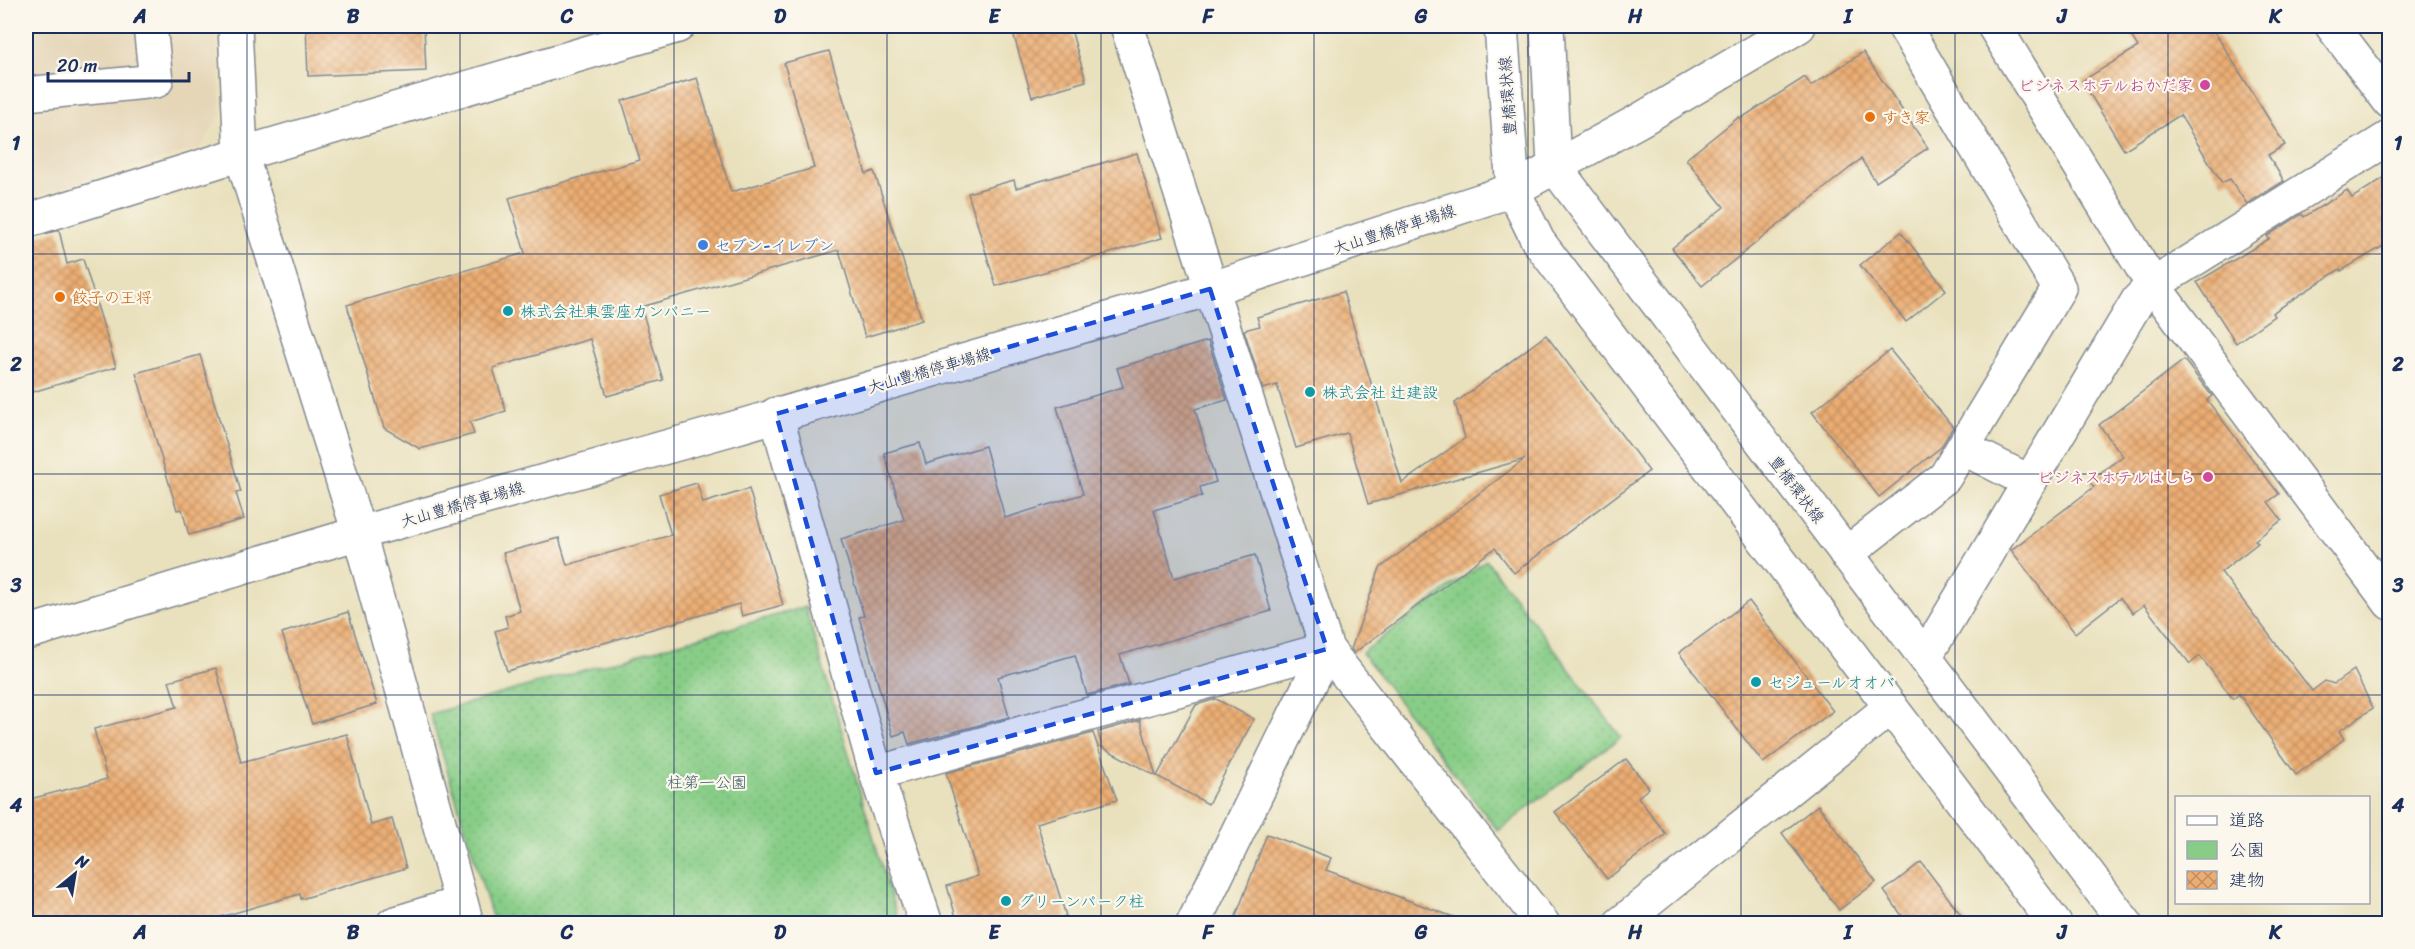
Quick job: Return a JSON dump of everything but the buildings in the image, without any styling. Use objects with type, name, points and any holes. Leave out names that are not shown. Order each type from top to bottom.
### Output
[{"type":"street","points":[[26,94],[156,81],[150,26]]},
{"type":"street","points":[[235,26],[241,154],[359,533],[464,913],[393,924]]},
{"type":"street","points":[[26,221],[241,154],[678,26]]},
{"type":"street","points":[[1127,26],[1327,649],[1543,924]]},
{"type":"street","name":"豊橋環状線","points":[[1501,26],[1513,190],[1538,241],[2055,924]]},
{"type":"street","points":[[1547,26],[1554,166]]},
{"type":"street","name":"大山豊橋停車場線","points":[[26,633],[359,533],[1210,289],[1513,190],[1640,120],[1799,26]]},
{"type":"street","points":[[1846,554],[1945,477],[2060,288],[1904,26]]},
{"type":"street","points":[[1994,26],[2153,285],[2390,603]]},
{"type":"street","points":[[2332,26],[2390,102]]},
{"type":"street","points":[[1925,657],[2138,300],[2153,285],[2390,137]]},
{"type":"street","name":"豊橋環状線","points":[[1554,166],[2126,924]]},
{"type":"street","points":[[776,414],[876,773],[926,924]]},
{"type":"street","points":[[1963,448],[2030,482]]},
{"type":"street","points":[[876,773],[1327,649]]},
{"type":"street","points":[[1193,924],[1327,649]]},
{"type":"street","points":[[1620,924],[1891,707]]},
{"type":"highlighted area","points":[[1210,289],[1327,649],[876,773],[776,414]]},
{"type":"shaded area","points":[[26,26],[216,26],[221,115],[200,148],[26,199]]},
{"type":"green space","points":[[1486,560],[1621,737],[1498,831],[1362,653]]},
{"type":"green space","name":"柱第一公園","points":[[805,607],[899,923],[494,923],[430,714]]},
{"type":"place","name":"ビジネスホテルおかだ家","points":[[2205,85]]},
{"type":"place","name":"すき家","points":[[1870,117]]},
{"type":"place","name":"セブン-イレブン","points":[[703,245]]},
{"type":"place","name":"餃子の王将","points":[[60,297]]},
{"type":"place","name":"株式会社東雲座カンパニー","points":[[508,311]]},
{"type":"place","name":"株式会社 辻建設","points":[[1310,392]]},
{"type":"place","name":"ビジネスホテルはしら","points":[[2208,477]]},
{"type":"place","name":"セジュールオオバ","points":[[1756,682]]},
{"type":"place","name":"グリーンパーク柱","points":[[1006,901]]}]
